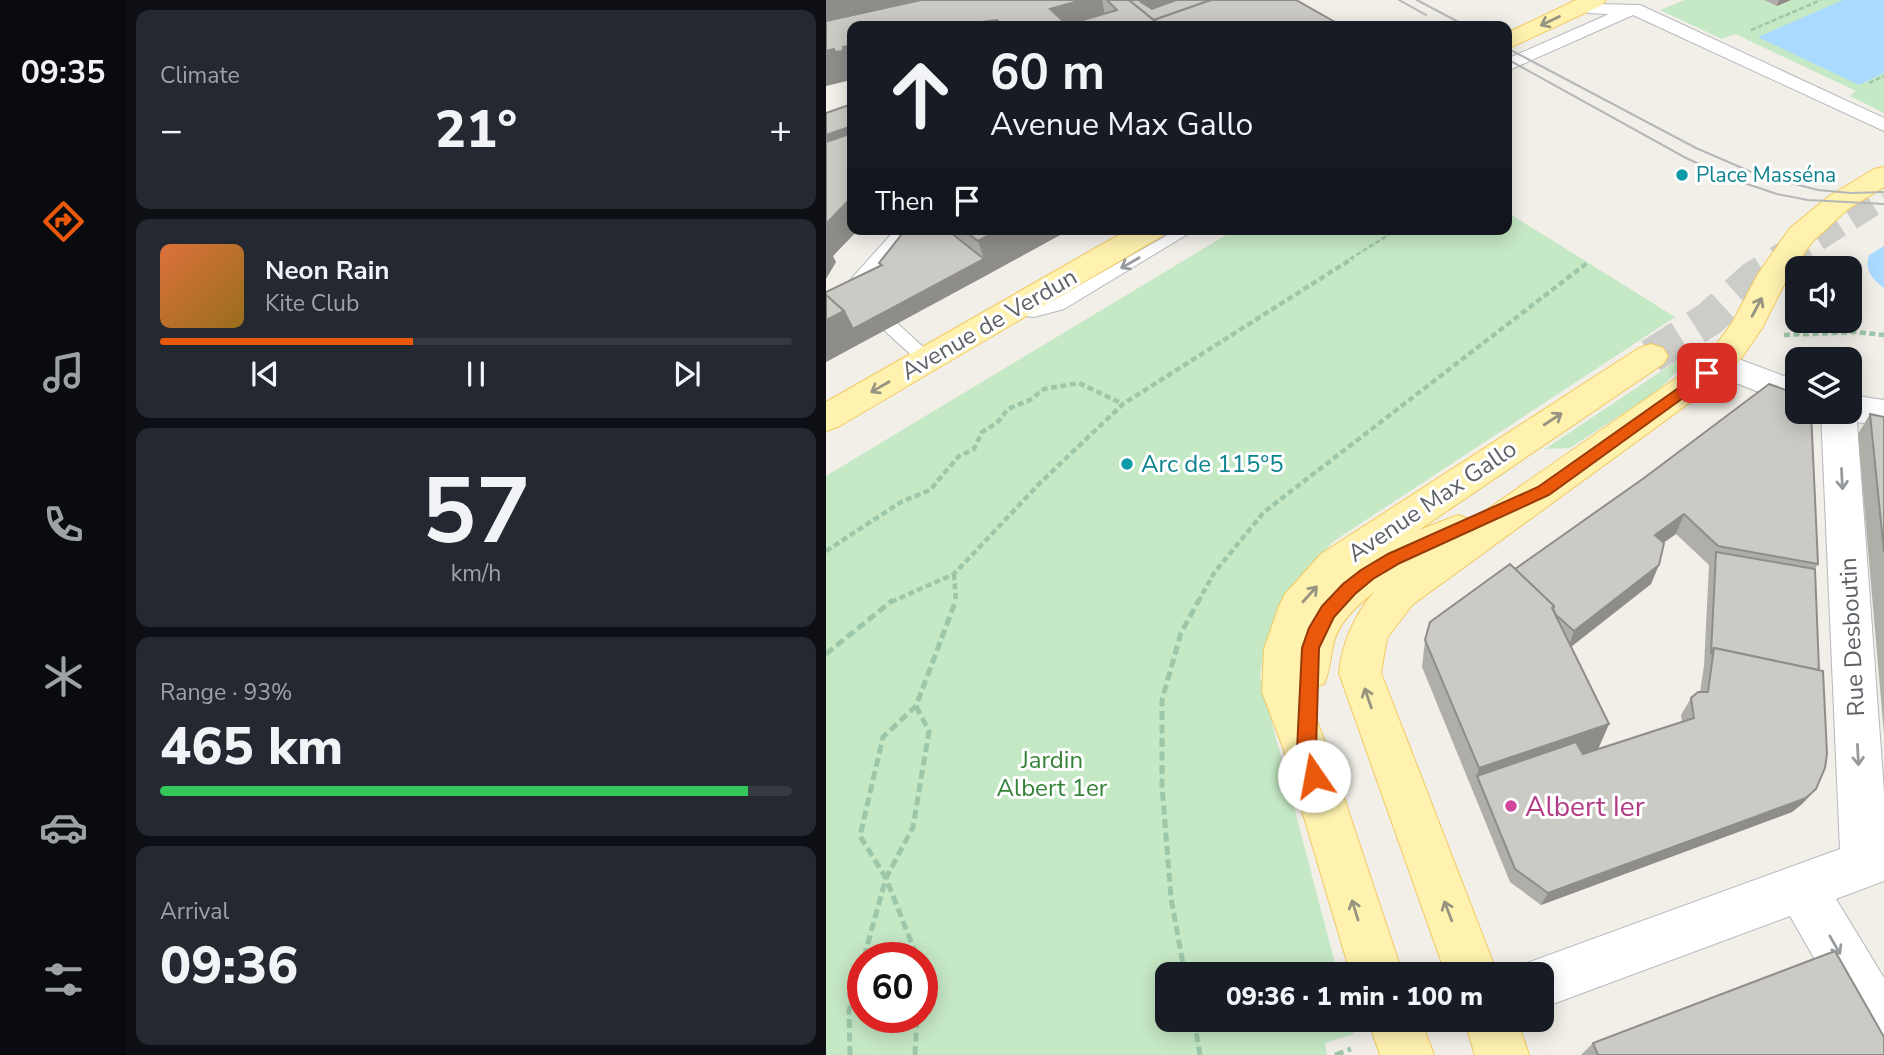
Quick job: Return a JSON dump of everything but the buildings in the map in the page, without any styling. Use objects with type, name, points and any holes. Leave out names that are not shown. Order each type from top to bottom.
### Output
[{"type":"main road","points":[[1512,40],[1594,5]]},
{"type":"main road","points":[[1467,962],[1360,673],[1361,647],[1371,624],[1398,593],[1720,364],[1746,328],[1774,274],[1801,235],[1838,203],[1884,175]]},
{"type":"main road","name":"Avenue de Verdun","points":[[826,418],[1141,235]]},
{"type":"main road","name":"Avenue Max Gallo","points":[[1373,962],[1306,750],[1284,692],[1286,649],[1299,606],[1335,566],[1651,356]]},
{"type":"main road","points":[[1306,750],[1311,648],[1315,633],[1328,611],[1367,575],[1394,559],[1544,491]]},
{"type":"main road","points":[[1398,1032],[1407,1055]]},
{"type":"main road","points":[[1494,1032],[1502,1055]]},
{"type":"street","points":[[1594,5],[1641,7],[1714,46],[1884,125]]},
{"type":"street","points":[[1512,64],[1641,7]]},
{"type":"street","points":[[1720,364],[1785,390]]},
{"type":"street","points":[[1862,410],[1884,413]]},
{"type":"street","name":"Rue Desboutin","points":[[1840,424],[1875,860]]},
{"type":"street","points":[[1554,978],[1875,860]]},
{"type":"street","points":[[1800,886],[1884,1028]]},
{"type":"lane","points":[[856,296],[854,290],[857,283],[899,235]]},
{"type":"lane","points":[[1015,310],[1034,312],[1058,305],[1179,235]]},
{"type":"lane","points":[[891,327],[927,360]]},
{"type":"path","points":[[1714,46],[1821,0]]},
{"type":"path","points":[[826,654],[893,600],[954,574],[1040,483],[1124,404],[1389,235]]},
{"type":"path","points":[[1183,962],[1171,898],[1162,786],[1162,700],[1181,632],[1200,597],[1214,573],[1264,512],[1587,263]]},
{"type":"path","points":[[1776,336],[1856,332],[1884,335]]},
{"type":"path","points":[[826,551],[901,502],[930,490],[959,456],[974,449],[982,432],[997,424],[1008,408],[1030,400],[1044,389],[1079,383],[1124,404]]},
{"type":"path","points":[[911,942],[886,878],[860,836],[883,737],[916,706],[956,604],[954,574]]},
{"type":"path","points":[[868,942],[886,878],[914,827],[929,731],[916,706]]},
{"type":"path","points":[[1196,1032],[1200,1055]]},
{"type":"path","points":[[850,1033],[850,1055]]},
{"type":"path","points":[[915,1055],[916,1033]]},
{"type":"path","points":[[1335,1055],[1355,1048],[1357,1055]]},
{"type":"green space","points":[[1685,0],[1884,0],[1884,113],[1850,96],[1856,91],[1735,34],[1722,39],[1660,10]]},
{"type":"green space","name":"Jardin Albert 1er","points":[[1512,215],[1675,317],[1334,541],[1294,586],[1278,611],[1264,648],[1260,677],[1335,962],[1155,962],[1155,1032],[1354,1034],[1325,1043],[1327,1055],[826,1055],[826,476],[1226,235],[1512,235]]},
{"type":"green space","points":[[1705,342],[1658,391],[1570,448],[1545,449]]},
{"type":"water","points":[[1843,0],[1884,0],[1884,73],[1859,85],[1758,37]]},
{"type":"water","points":[[1884,246],[1884,288],[1873,278],[1868,265],[1869,255]]},
{"type":"tunnel","points":[[1784,259],[1884,196]]},
{"type":"tunnel","points":[[1651,356],[1709,319],[1753,279],[1785,259]]},
{"type":"tram line","points":[[1399,0],[1426,15]]},
{"type":"tram line","points":[[1417,0],[1457,21]]},
{"type":"tram line","points":[[1512,51],[1696,148],[1756,174],[1818,190],[1884,192]]},
{"type":"tram line","points":[[1512,62],[1686,158],[1735,180],[1777,194],[1808,200],[1884,204]]},
{"type":"place","name":"Place Masséna","points":[[1682,175]]},
{"type":"place","name":"Arc de 115°5","points":[[1127,464]]},
{"type":"place","name":"Albert Ier","points":[[1511,806]]},
{"type":"route","points":[[1314,776],[1306,750],[1311,648],[1315,633],[1328,611],[1349,589],[1394,559],[1544,491],[1707,373]]}]
